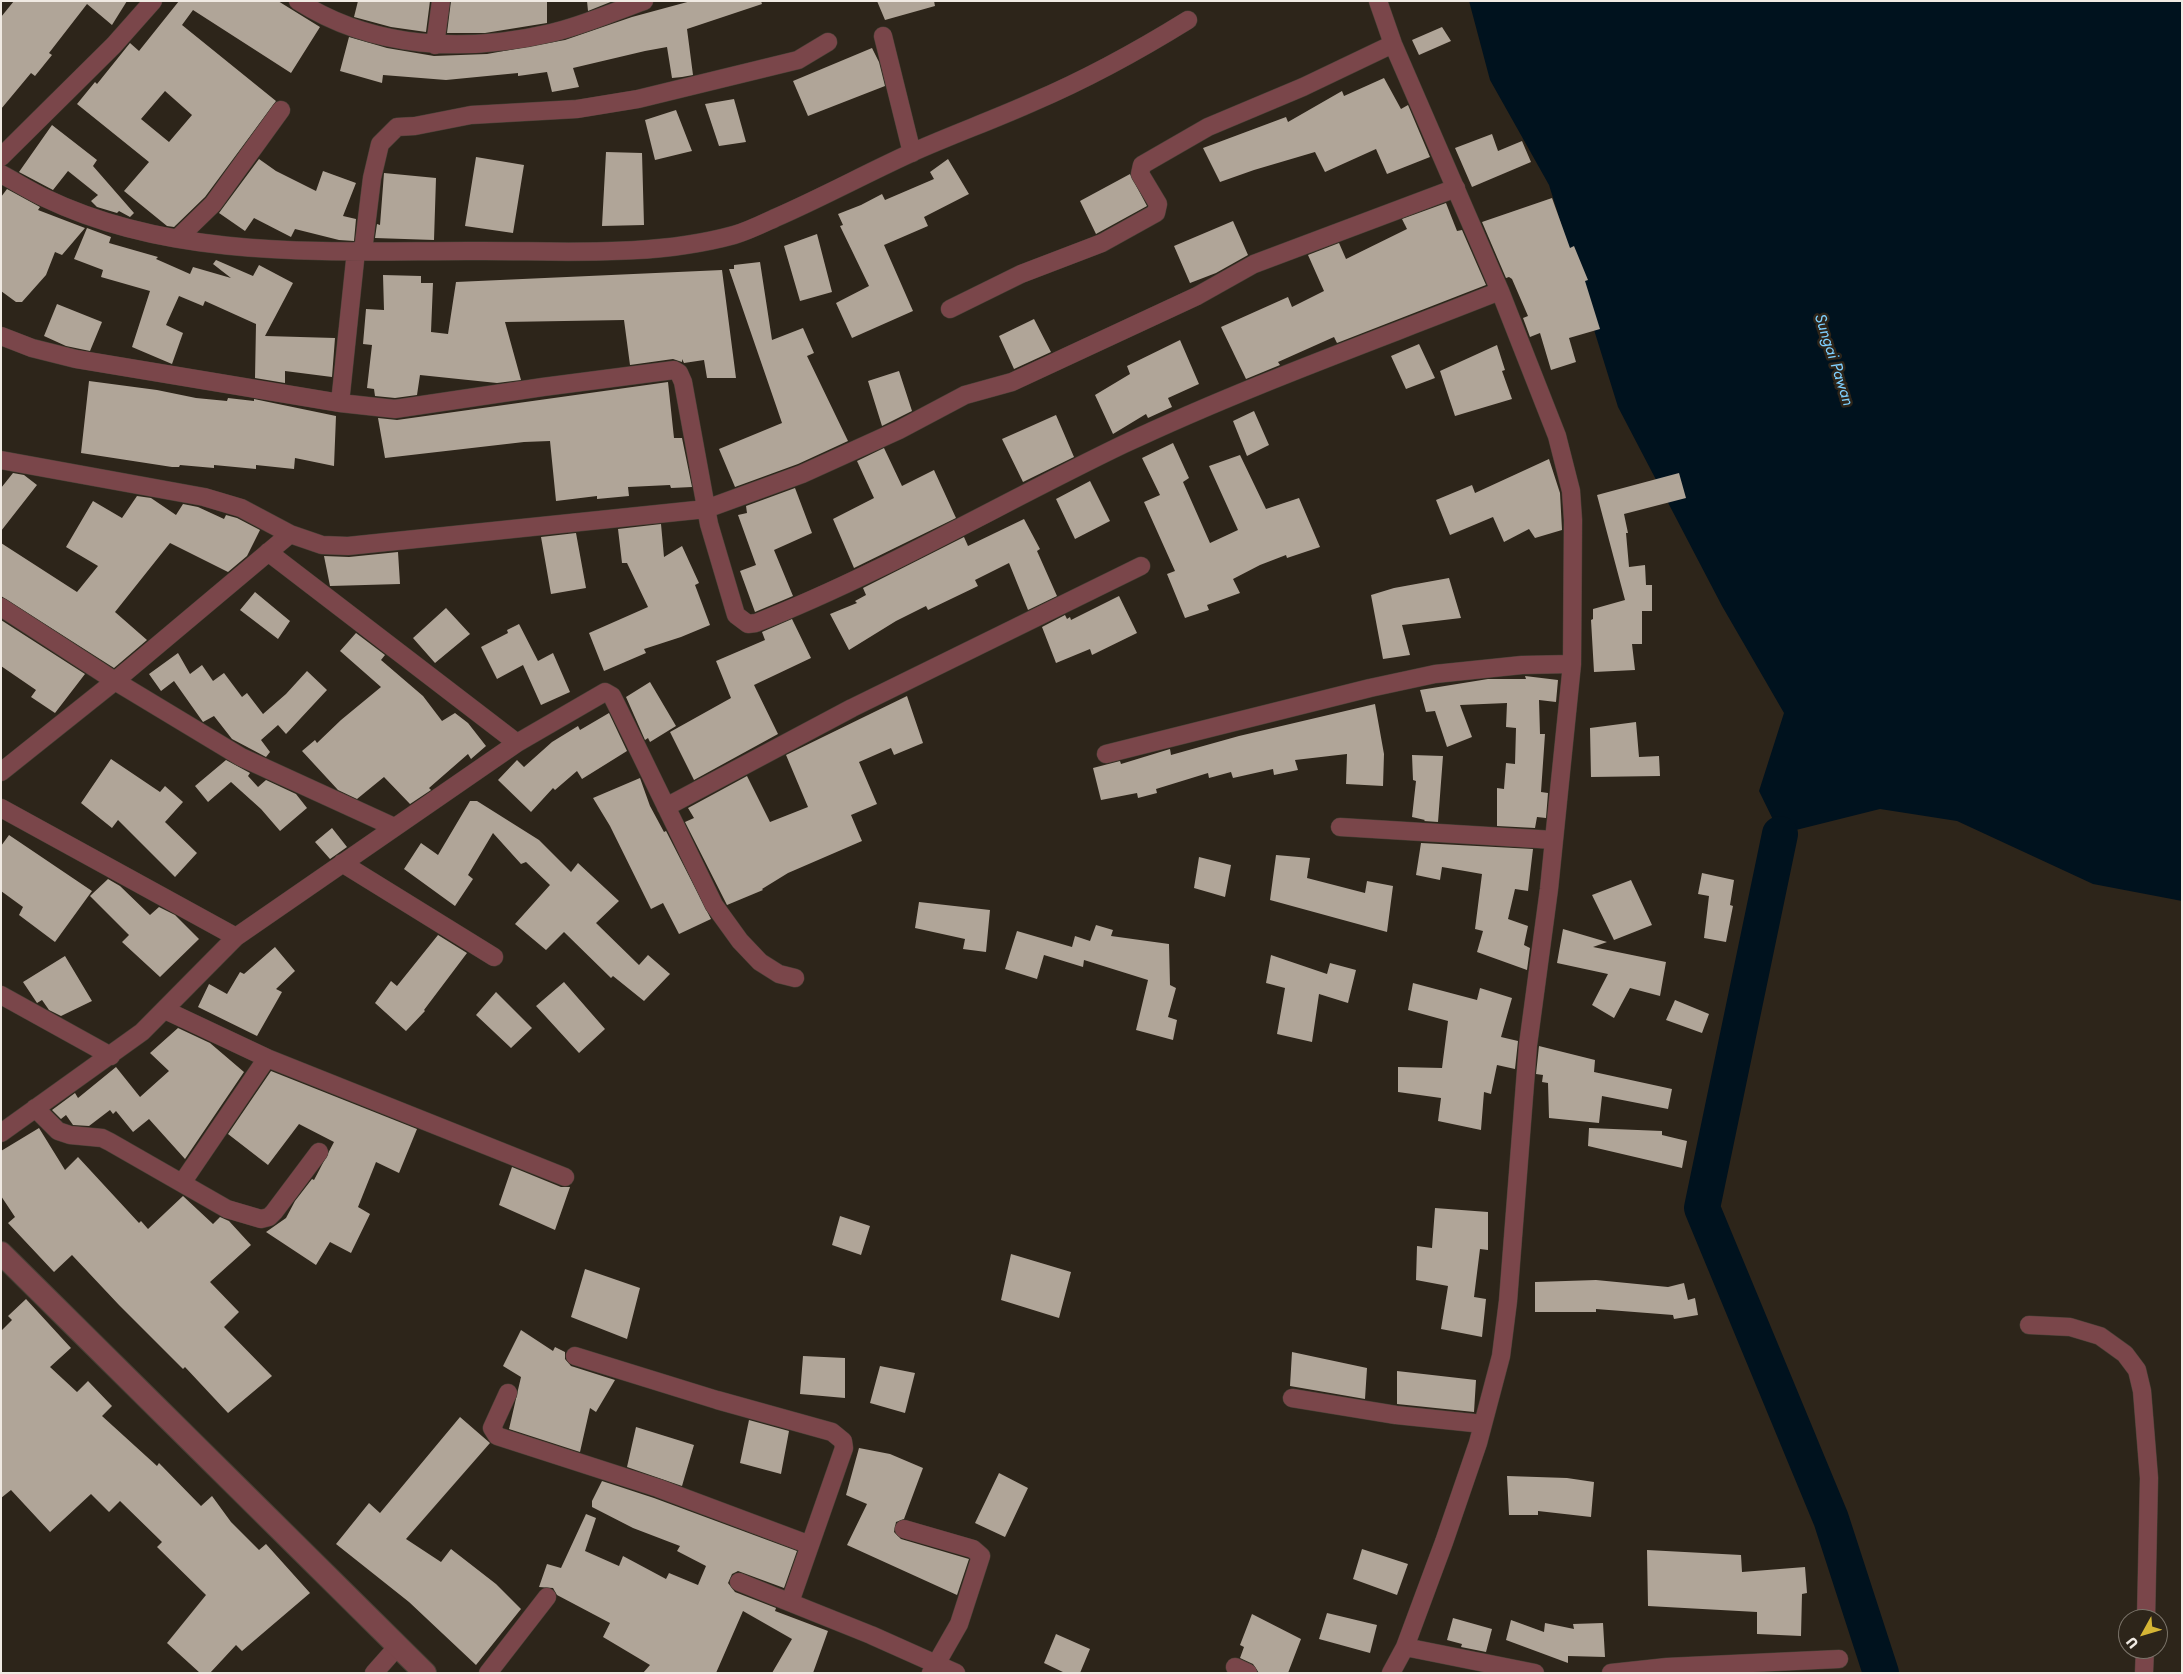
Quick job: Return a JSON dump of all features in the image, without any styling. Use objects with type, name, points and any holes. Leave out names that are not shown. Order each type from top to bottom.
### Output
[{"type":"street","points":[[1,157],[114,44],[153,1]]},
{"type":"street","points":[[298,1],[350,28],[380,37],[435,45],[505,40],[552,33],[635,3]]},
{"type":"street","points":[[435,45],[441,1]]},
{"type":"street","points":[[1378,1],[1393,44],[1500,291],[1557,436],[1571,491],[1574,528],[1572,664],[1554,840],[1531,1016],[1508,1301],[1501,1356],[1483,1424],[1444,1542],[1405,1647],[1392,1673]]},
{"type":"street","points":[[1,174],[46,199],[94,217],[131,228],[229,246],[360,251],[646,250],[700,243],[738,234],[817,200],[912,153],[1034,102],[1096,73],[1188,20]]},
{"type":"street","points":[[883,36],[912,153]]},
{"type":"street","points":[[340,403],[360,251],[372,178],[378,152],[386,136],[397,126],[415,126],[471,115],[577,109],[638,100],[798,60],[828,42]]},
{"type":"street","points":[[950,309],[1022,274],[1102,243],[1156,213],[1158,204],[1140,174],[1142,165],[1208,127],[1303,87],[1393,44]]},
{"type":"street","points":[[178,238],[212,204],[281,110]]},
{"type":"street","points":[[1,460],[204,497],[241,508],[290,534],[322,545],[348,546],[706,509],[802,474],[899,430],[965,395],[1012,382],[1197,296],[1254,264],[1456,188]]},
{"type":"street","points":[[1,336],[32,348],[76,360],[340,403],[395,409],[674,370],[681,375],[683,382],[706,509],[736,615],[748,624],[756,624],[873,571],[1122,445],[1218,400],[1500,291]]},
{"type":"street","points":[[1,772],[115,681],[290,534]]},
{"type":"street","points":[[268,552],[517,743]]},
{"type":"street","points":[[666,807],[836,716],[1141,566]]},
{"type":"street","points":[[1,606],[115,681],[241,758],[394,826]]},
{"type":"street","points":[[1106,754],[1370,688],[1434,674],[1522,665],[1572,664]]},
{"type":"street","points":[[1,1133],[142,1032],[165,1010],[192,979],[236,937],[394,826],[517,743],[604,692],[608,693],[619,710],[714,904],[740,940],[760,962],[779,974],[795,978]]},
{"type":"street","points":[[1,808],[236,937]]},
{"type":"street","points":[[1340,827],[1554,840]]},
{"type":"street","points":[[342,863],[494,957]]},
{"type":"street","points":[[1,995],[111,1056]]},
{"type":"street","points":[[165,1010],[267,1058],[564,1177]]},
{"type":"street","points":[[182,1183],[267,1058]]},
{"type":"street","points":[[35,1108],[58,1131],[70,1135],[102,1138],[227,1209],[261,1219],[269,1217],[274,1212],[319,1152]]},
{"type":"street","points":[[1,1253],[425,1673]]},
{"type":"street","points":[[2029,1325],[2070,1328],[2100,1336],[2126,1354],[2137,1370],[2142,1391],[2149,1478],[2146,1609]]},
{"type":"street","points":[[576,1356],[717,1400],[832,1432],[843,1441],[844,1448],[790,1602]]},
{"type":"street","points":[[508,1393],[492,1428],[497,1436],[658,1488],[810,1545]]},
{"type":"street","points":[[1292,1398],[1396,1415],[1483,1424]]},
{"type":"street","points":[[904,1529],[973,1549],[981,1556],[964,1612],[933,1669]]},
{"type":"street","points":[[739,1582],[790,1602],[933,1669],[956,1673]]},
{"type":"street","points":[[488,1673],[547,1597]]},
{"type":"street","points":[[374,1673],[398,1646]]},
{"type":"street","points":[[1405,1647],[1535,1673]]},
{"type":"street","points":[[1611,1673],[1667,1667],[1839,1659]]},
{"type":"street","points":[[2144,1673],[2145,1659]]},
{"type":"water","name":"Sungai Pawan","points":[[1469,1],[2182,1],[2182,901],[2093,884],[1957,821],[1880,809],[1780,834],[1759,791],[1784,713],[1722,606],[1618,407],[1549,185],[1490,80]]},
{"type":"building","points":[[14,1],[127,1],[112,25],[87,4],[49,53],[52,55],[35,76],[31,73],[1,109],[1,17]]},
{"type":"building","points":[[179,1],[278,1],[320,27],[291,73],[193,10],[182,25],[276,101],[205,197],[174,227],[167,226],[124,191],[149,162],[77,104],[95,82],[97,84],[130,43],[139,51]],"holes":[[[165,91],[192,115],[169,142],[141,119]]]},
{"type":"building","points":[[358,1],[430,1],[426,32],[391,27],[354,17]]},
{"type":"building","points":[[451,1],[547,1],[547,23],[485,33],[447,33]]},
{"type":"building","points":[[587,1],[613,1],[588,11]]},
{"type":"building","points":[[691,1],[761,1],[762,4],[687,29],[693,75],[672,78],[667,47],[573,68],[579,87],[552,92],[547,72],[518,76],[518,73],[446,80],[383,75],[382,83],[340,71],[349,37],[387,48],[434,56],[487,54],[565,40],[632,17]]},
{"type":"building","points":[[877,1],[934,1],[935,6],[885,20]]},
{"type":"building","points":[[1442,27],[1451,41],[1419,55],[1412,40]]},
{"type":"building","points":[[872,48],[879,62],[885,86],[808,116],[793,81]]},
{"type":"building","points":[[1384,78],[1401,109],[1408,105],[1430,157],[1387,174],[1376,149],[1325,172],[1315,152],[1220,182],[1203,148],[1286,117],[1288,122],[1342,91],[1344,96]]},
{"type":"building","points":[[734,99],[746,142],[719,146],[705,104]]},
{"type":"building","points":[[676,110],[692,151],[655,160],[645,120]]},
{"type":"building","points":[[52,125],[97,160],[93,166],[134,213],[130,217],[119,211],[117,213],[97,207],[91,201],[98,195],[68,171],[53,190],[19,172]]},
{"type":"building","points":[[1492,134],[1498,151],[1522,141],[1531,162],[1472,187],[1455,148]]},
{"type":"building","points":[[606,152],[642,153],[644,225],[602,226]]},
{"type":"building","points":[[476,157],[524,165],[513,233],[465,226]]},
{"type":"building","points":[[259,159],[276,171],[316,191],[323,171],[356,183],[343,216],[356,219],[354,241],[339,240],[295,229],[291,237],[254,218],[245,231],[219,213]]},
{"type":"building","points":[[948,159],[969,194],[924,217],[928,226],[884,245],[913,311],[852,338],[836,303],[869,286],[840,226],[843,225],[838,214],[882,194],[885,200],[934,179],[930,172]]},
{"type":"building","points":[[384,173],[436,178],[434,240],[375,238],[377,224],[380,225]]},
{"type":"building","points":[[1130,174],[1147,206],[1096,234],[1080,201]]},
{"type":"building","points":[[7,189],[40,207],[38,210],[85,228],[62,255],[55,252],[46,275],[22,302],[16,302],[1,291],[1,197]]},
{"type":"building","points":[[1552,198],[1570,248],[1574,246],[1588,280],[1585,281],[1600,329],[1569,338],[1576,362],[1551,370],[1540,333],[1530,337],[1523,318],[1528,316],[1512,279],[1506,278],[1482,222]]},
{"type":"building","points":[[1446,203],[1457,231],[1462,230],[1486,285],[1337,343],[1334,337],[1278,362],[1280,365],[1246,379],[1221,327],[1288,297],[1292,307],[1324,291],[1308,255],[1339,243],[1346,259],[1407,229],[1402,219]]},
{"type":"building","points":[[1233,221],[1248,255],[1216,273],[1190,283],[1174,246]]},
{"type":"building","points":[[87,228],[111,237],[109,243],[158,257],[156,259],[190,274],[193,267],[231,278],[213,264],[216,260],[253,276],[259,265],[293,283],[265,336],[335,338],[332,377],[285,371],[285,383],[255,378],[256,324],[205,301],[203,306],[179,296],[166,325],[183,333],[172,364],[132,347],[150,291],[101,277],[103,270],[74,259]]},
{"type":"building","points":[[817,234],[832,292],[800,301],[784,246]]},
{"type":"building","points":[[760,262],[772,340],[803,328],[814,353],[807,356],[848,441],[798,464],[735,487],[719,449],[782,423],[729,269],[734,269],[734,265]]},
{"type":"building","points":[[722,270],[736,378],[707,378],[704,360],[684,363],[682,359],[682,362],[673,359],[630,365],[624,320],[505,322],[521,380],[497,383],[420,375],[417,395],[395,398],[375,396],[374,389],[367,388],[372,345],[363,344],[366,309],[384,310],[383,275],[421,276],[421,283],[433,283],[431,332],[448,334],[456,282]]},
{"type":"building","points":[[57,304],[102,322],[90,351],[66,346],[44,336]]},
{"type":"building","points":[[1034,319],[1051,352],[1014,369],[999,336]]},
{"type":"building","points":[[1180,340],[1199,384],[1168,398],[1172,407],[1148,418],[1146,414],[1113,434],[1095,395],[1130,374],[1127,366]]},
{"type":"building","points":[[1419,344],[1435,378],[1406,389],[1391,356]]},
{"type":"building","points":[[1497,345],[1505,370],[1502,371],[1512,399],[1455,416],[1440,371]]},
{"type":"building","points":[[899,371],[912,411],[882,426],[868,381]]},
{"type":"building","points":[[89,381],[157,390],[196,398],[227,401],[228,398],[254,401],[254,399],[336,416],[334,466],[295,458],[294,469],[256,465],[256,469],[214,465],[214,468],[180,465],[179,467],[172,467],[81,453]]},
{"type":"building","points":[[668,382],[674,438],[682,438],[692,487],[671,488],[670,485],[628,487],[629,496],[597,499],[597,496],[556,501],[550,441],[524,442],[385,458],[378,418],[397,420]]},
{"type":"building","points":[[1254,411],[1269,445],[1247,456],[1233,421]]},
{"type":"building","points":[[1056,415],[1074,457],[1023,482],[1002,439]]},
{"type":"building","points":[[1173,443],[1189,478],[1183,482],[1210,543],[1238,530],[1209,466],[1240,455],[1266,509],[1299,498],[1320,547],[1287,558],[1286,555],[1260,565],[1233,579],[1240,593],[1207,605],[1209,610],[1185,618],[1167,574],[1175,571],[1144,502],[1160,495],[1142,458]]},
{"type":"building","points":[[884,448],[902,486],[934,470],[956,518],[854,568],[833,519],[874,498],[857,461]]},
{"type":"building","points":[[1549,459],[1560,493],[1562,530],[1535,538],[1529,529],[1504,542],[1493,517],[1450,535],[1436,500],[1472,485],[1475,493]]},
{"type":"building","points":[[13,473],[24,475],[37,485],[1,531],[1,488]]},
{"type":"building","points":[[1679,473],[1686,498],[1624,514],[1628,533],[1626,533],[1629,567],[1645,565],[1646,585],[1652,585],[1652,611],[1642,611],[1642,644],[1632,644],[1635,670],[1594,672],[1591,620],[1593,619],[1593,609],[1625,600],[1597,495]]},
{"type":"building","points":[[1090,481],[1110,521],[1075,539],[1056,499]]},
{"type":"building","points":[[795,488],[812,533],[774,550],[793,596],[755,612],[740,571],[756,565],[738,515],[747,513],[746,506]]},
{"type":"building","points":[[137,496],[151,498],[176,515],[183,504],[198,507],[224,519],[226,515],[237,518],[260,530],[247,556],[228,572],[170,543],[115,612],[147,640],[114,668],[1,596],[1,543],[77,592],[98,566],[66,547],[93,501],[122,518]]},
{"type":"building","points":[[1024,519],[1040,549],[1037,551],[1057,596],[1028,610],[1009,563],[975,580],[978,586],[928,610],[926,606],[896,621],[849,650],[830,614],[857,603],[855,601],[866,595],[863,588],[964,537],[968,546]]},
{"type":"building","points":[[661,524],[664,557],[682,546],[699,583],[695,585],[710,625],[644,649],[646,653],[604,671],[589,633],[648,607],[627,563],[622,563],[618,529]]},
{"type":"building","points":[[576,533],[586,588],[551,594],[541,537]]},
{"type":"building","points":[[398,552],[400,584],[330,586],[324,556],[349,557]]},
{"type":"building","points":[[1449,578],[1461,618],[1402,625],[1410,655],[1383,659],[1371,595],[1394,588]]},
{"type":"building","points":[[255,592],[290,621],[278,639],[240,610]]},
{"type":"building","points":[[1119,596],[1137,633],[1092,655],[1090,649],[1056,663],[1042,627],[1065,615],[1067,619],[1070,617],[1071,620]]},
{"type":"building","points":[[446,608],[470,634],[435,663],[413,638]]},
{"type":"building","points":[[792,619],[811,658],[754,685],[778,734],[694,780],[670,732],[731,698],[716,661],[765,640],[762,632]]},
{"type":"building","points":[[1,620],[85,674],[55,713],[31,697],[36,690],[1,666]]},
{"type":"building","points":[[519,624],[538,661],[553,653],[570,692],[541,705],[523,665],[497,679],[481,647],[508,633],[507,630]]},
{"type":"building","points":[[356,633],[385,655],[381,660],[423,696],[442,721],[455,713],[468,723],[486,746],[471,759],[468,754],[429,788],[431,790],[410,804],[384,777],[357,799],[338,790],[302,751],[315,740],[317,743],[341,720],[381,687],[340,651]]},
{"type":"building","points":[[178,653],[190,674],[202,665],[213,681],[224,673],[242,697],[247,693],[263,714],[286,694],[307,671],[327,690],[286,734],[278,725],[261,740],[270,752],[266,757],[232,739],[214,716],[203,722],[174,681],[161,691],[149,674]]},
{"type":"building","points":[[1525,676],[1558,680],[1556,702],[1539,700],[1540,734],[1545,734],[1541,792],[1548,793],[1546,818],[1537,817],[1535,828],[1497,826],[1497,788],[1504,789],[1506,763],[1515,764],[1516,728],[1506,727],[1507,703],[1460,705],[1472,737],[1447,747],[1435,711],[1426,712],[1420,690],[1488,679],[1526,679]]},
{"type":"building","points":[[650,682],[676,726],[650,742],[648,738],[645,740],[626,697]]},
{"type":"building","points":[[907,696],[923,743],[894,755],[891,748],[859,762],[877,804],[851,815],[862,841],[788,873],[763,890],[727,905],[685,822],[694,818],[688,808],[747,776],[770,822],[808,807],[786,755]]},
{"type":"building","points":[[1375,704],[1384,754],[1383,786],[1346,784],[1347,754],[1295,760],[1298,770],[1274,775],[1273,769],[1233,778],[1231,772],[1209,778],[1208,773],[1156,789],[1157,793],[1138,798],[1137,793],[1101,800],[1093,768],[1120,761],[1121,764],[1170,749],[1171,755],[1239,736]]},
{"type":"building","points":[[609,713],[627,751],[582,779],[577,771],[555,790],[553,788],[531,812],[498,780],[517,760],[524,767],[552,742],[578,726],[580,730]]},
{"type":"building","points":[[1636,722],[1639,757],[1659,756],[1660,776],[1591,777],[1590,728]]},
{"type":"building","points":[[1412,755],[1443,756],[1438,822],[1424,821],[1412,817],[1416,781],[1413,780]]},
{"type":"building","points":[[111,759],[160,792],[165,786],[183,802],[165,822],[197,853],[175,877],[118,820],[112,828],[81,803]]},
{"type":"building","points":[[226,760],[250,773],[248,776],[258,787],[266,780],[296,794],[307,808],[280,831],[261,809],[231,782],[208,802],[195,786]]},
{"type":"building","points":[[640,778],[650,806],[664,832],[666,831],[711,919],[679,934],[663,903],[651,909],[610,826],[593,798]]},
{"type":"building","points":[[470,801],[477,801],[539,840],[571,872],[578,863],[619,901],[596,923],[639,965],[648,955],[670,974],[644,1001],[613,976],[611,978],[564,932],[546,950],[515,924],[550,885],[526,862],[521,864],[493,833],[468,875],[473,879],[455,906],[404,869],[421,843],[438,855]]},
{"type":"building","points":[[332,828],[347,847],[330,859],[315,842]]},
{"type":"building","points":[[9,835],[92,891],[55,942],[19,915],[23,907],[1,891],[1,846]]},
{"type":"building","points":[[1421,843],[1533,849],[1528,891],[1515,889],[1508,919],[1528,926],[1524,945],[1530,948],[1527,970],[1477,952],[1483,931],[1475,929],[1482,874],[1442,867],[1440,880],[1416,875]]},
{"type":"building","points":[[1276,855],[1310,858],[1307,878],[1365,893],[1367,881],[1393,886],[1387,932],[1270,900]]},
{"type":"building","points":[[1199,857],[1231,865],[1225,897],[1194,888]]},
{"type":"building","points":[[1702,873],[1734,880],[1730,905],[1733,906],[1726,942],[1704,938],[1709,896],[1698,894]]},
{"type":"building","points":[[108,879],[120,886],[150,915],[159,907],[175,915],[199,939],[160,977],[122,942],[129,935],[90,896]]},
{"type":"building","points":[[1631,880],[1652,925],[1614,940],[1592,895]]},
{"type":"building","points":[[919,902],[990,910],[986,952],[963,949],[965,939],[915,928]]},
{"type":"building","points":[[1096,925],[1113,930],[1111,936],[1169,944],[1170,985],[1176,988],[1168,1017],[1177,1020],[1173,1040],[1136,1030],[1148,980],[1084,960],[1083,967],[1044,955],[1037,979],[1005,969],[1017,931],[1072,947],[1075,936],[1090,941]]},
{"type":"building","points":[[1563,929],[1607,942],[1593,947],[1666,962],[1660,996],[1630,988],[1614,1018],[1592,1005],[1608,974],[1557,963]]},
{"type":"building","points":[[438,935],[467,953],[425,1011],[406,1031],[375,1003],[391,981],[397,986]]},
{"type":"building","points":[[275,947],[295,971],[276,989],[282,992],[257,1036],[198,1007],[209,984],[227,994],[240,972],[244,974]]},
{"type":"building","points":[[1271,955],[1327,974],[1330,963],[1356,970],[1348,1003],[1319,994],[1312,1042],[1277,1034],[1285,988],[1266,983]]},
{"type":"building","points":[[65,956],[92,1001],[61,1016],[49,1010],[42,1000],[37,1003],[23,982]]},
{"type":"building","points":[[564,982],[605,1029],[579,1053],[536,1006]]},
{"type":"building","points":[[1413,983],[1477,1000],[1480,988],[1512,998],[1501,1037],[1518,1041],[1515,1069],[1497,1065],[1491,1094],[1484,1092],[1481,1130],[1438,1121],[1441,1098],[1398,1092],[1398,1067],[1442,1068],[1448,1021],[1408,1010]]},
{"type":"building","points":[[496,992],[532,1028],[511,1048],[476,1015]]},
{"type":"building","points":[[1675,1000],[1709,1014],[1702,1033],[1666,1020]]},
{"type":"building","points":[[178,1028],[210,1043],[244,1072],[185,1159],[149,1119],[133,1132],[116,1111],[113,1114],[110,1110],[89,1126],[73,1125],[66,1115],[61,1119],[52,1110],[75,1093],[78,1098],[116,1067],[140,1097],[169,1071],[150,1053]]},
{"type":"building","points":[[1539,1046],[1595,1060],[1594,1072],[1672,1089],[1668,1109],[1602,1096],[1599,1123],[1549,1118],[1548,1083],[1542,1082],[1543,1075],[1536,1074]]},
{"type":"building","points":[[271,1071],[417,1129],[399,1173],[376,1162],[358,1207],[370,1214],[351,1253],[330,1242],[316,1265],[266,1232],[286,1218],[295,1201],[312,1179],[314,1180],[334,1142],[299,1124],[268,1165],[228,1134]]},
{"type":"building","points":[[39,1128],[65,1170],[78,1157],[139,1223],[141,1221],[148,1229],[183,1196],[213,1224],[220,1217],[229,1221],[251,1245],[210,1282],[239,1312],[224,1327],[272,1376],[228,1413],[185,1367],[183,1369],[72,1255],[54,1272],[8,1223],[15,1217],[1,1196],[1,1151]]},
{"type":"building","points":[[1589,1128],[1662,1131],[1662,1135],[1687,1141],[1682,1168],[1588,1146]]},
{"type":"building","points":[[512,1167],[561,1187],[570,1187],[555,1230],[499,1205]]},
{"type":"building","points":[[1435,1208],[1488,1212],[1488,1250],[1480,1249],[1474,1297],[1486,1299],[1482,1337],[1441,1329],[1448,1286],[1416,1280],[1417,1246],[1432,1248]]},
{"type":"building","points":[[840,1216],[870,1226],[861,1255],[832,1245]]},
{"type":"building","points":[[1011,1254],[1071,1272],[1059,1318],[1001,1300]]},
{"type":"building","points":[[585,1269],[640,1288],[627,1339],[571,1317]]},
{"type":"building","points":[[1596,1280],[1668,1287],[1684,1283],[1688,1300],[1695,1298],[1698,1315],[1674,1319],[1673,1315],[1596,1309],[1596,1312],[1535,1312],[1535,1282]]},
{"type":"building","points":[[26,1299],[71,1348],[50,1367],[77,1392],[88,1381],[112,1406],[102,1416],[157,1466],[159,1463],[201,1506],[212,1496],[231,1522],[259,1550],[266,1544],[310,1593],[242,1651],[236,1645],[210,1673],[200,1673],[167,1643],[206,1595],[157,1547],[162,1542],[120,1501],[109,1512],[91,1494],[50,1532],[11,1490],[1,1498],[1,1331],[12,1320],[8,1316]]},
{"type":"building","points":[[521,1330],[553,1351],[555,1347],[565,1352],[565,1359],[571,1366],[615,1380],[596,1412],[590,1408],[580,1452],[509,1429],[521,1377],[503,1366]]},
{"type":"building","points":[[1292,1352],[1367,1368],[1365,1399],[1290,1386]]},
{"type":"building","points":[[803,1356],[845,1358],[845,1398],[800,1394]]},
{"type":"building","points":[[880,1366],[915,1373],[905,1413],[870,1403]]},
{"type":"building","points":[[1397,1371],[1476,1380],[1474,1412],[1397,1404]]},
{"type":"building","points":[[460,1417],[490,1443],[406,1539],[441,1562],[451,1549],[496,1584],[521,1609],[476,1665],[409,1602],[336,1544],[369,1503],[380,1513]]},
{"type":"building","points":[[749,1420],[789,1431],[781,1474],[740,1463]]},
{"type":"building","points":[[636,1427],[694,1445],[682,1486],[627,1467]]},
{"type":"building","points":[[859,1448],[890,1454],[923,1468],[904,1519],[896,1522],[894,1532],[901,1539],[969,1559],[957,1595],[847,1545],[867,1504],[846,1495]]},
{"type":"building","points":[[999,1473],[1028,1488],[1005,1537],[975,1523]]},
{"type":"building","points":[[1507,1476],[1567,1478],[1594,1482],[1591,1517],[1538,1511],[1538,1515],[1509,1515]]},
{"type":"building","points":[[602,1481],[654,1498],[797,1551],[784,1588],[738,1571],[732,1574],[728,1583],[735,1592],[776,1608],[775,1611],[828,1631],[813,1673],[772,1673],[792,1639],[743,1611],[716,1673],[643,1673],[650,1665],[603,1637],[610,1623],[557,1595],[553,1588],[539,1587],[547,1564],[561,1568],[586,1514],[596,1518],[585,1551],[619,1566],[623,1556],[666,1579],[669,1573],[698,1585],[706,1566],[677,1551],[680,1546],[633,1528],[592,1507],[592,1501]]},
{"type":"building","points":[[1362,1549],[1408,1564],[1397,1595],[1353,1579]]},
{"type":"building","points":[[1647,1550],[1741,1555],[1742,1572],[1805,1567],[1807,1593],[1802,1594],[1801,1636],[1757,1634],[1757,1612],[1648,1606]]},
{"type":"building","points":[[1327,1613],[1377,1625],[1370,1653],[1319,1639]]},
{"type":"building","points":[[1252,1614],[1301,1639],[1288,1673],[1259,1673],[1253,1664],[1240,1658],[1244,1647],[1240,1645]]},
{"type":"building","points":[[1453,1618],[1492,1629],[1486,1652],[1461,1647],[1462,1644],[1447,1640]]},
{"type":"building","points":[[1511,1620],[1544,1632],[1545,1623],[1574,1629],[1573,1624],[1603,1623],[1605,1657],[1568,1656],[1568,1663],[1506,1640]]},
{"type":"building","points":[[1056,1634],[1090,1649],[1080,1673],[1065,1673],[1044,1663]]},
{"type":"waterway","points":[[1780,834],[1702,1208],[1831,1519],[1881,1673]]}]
